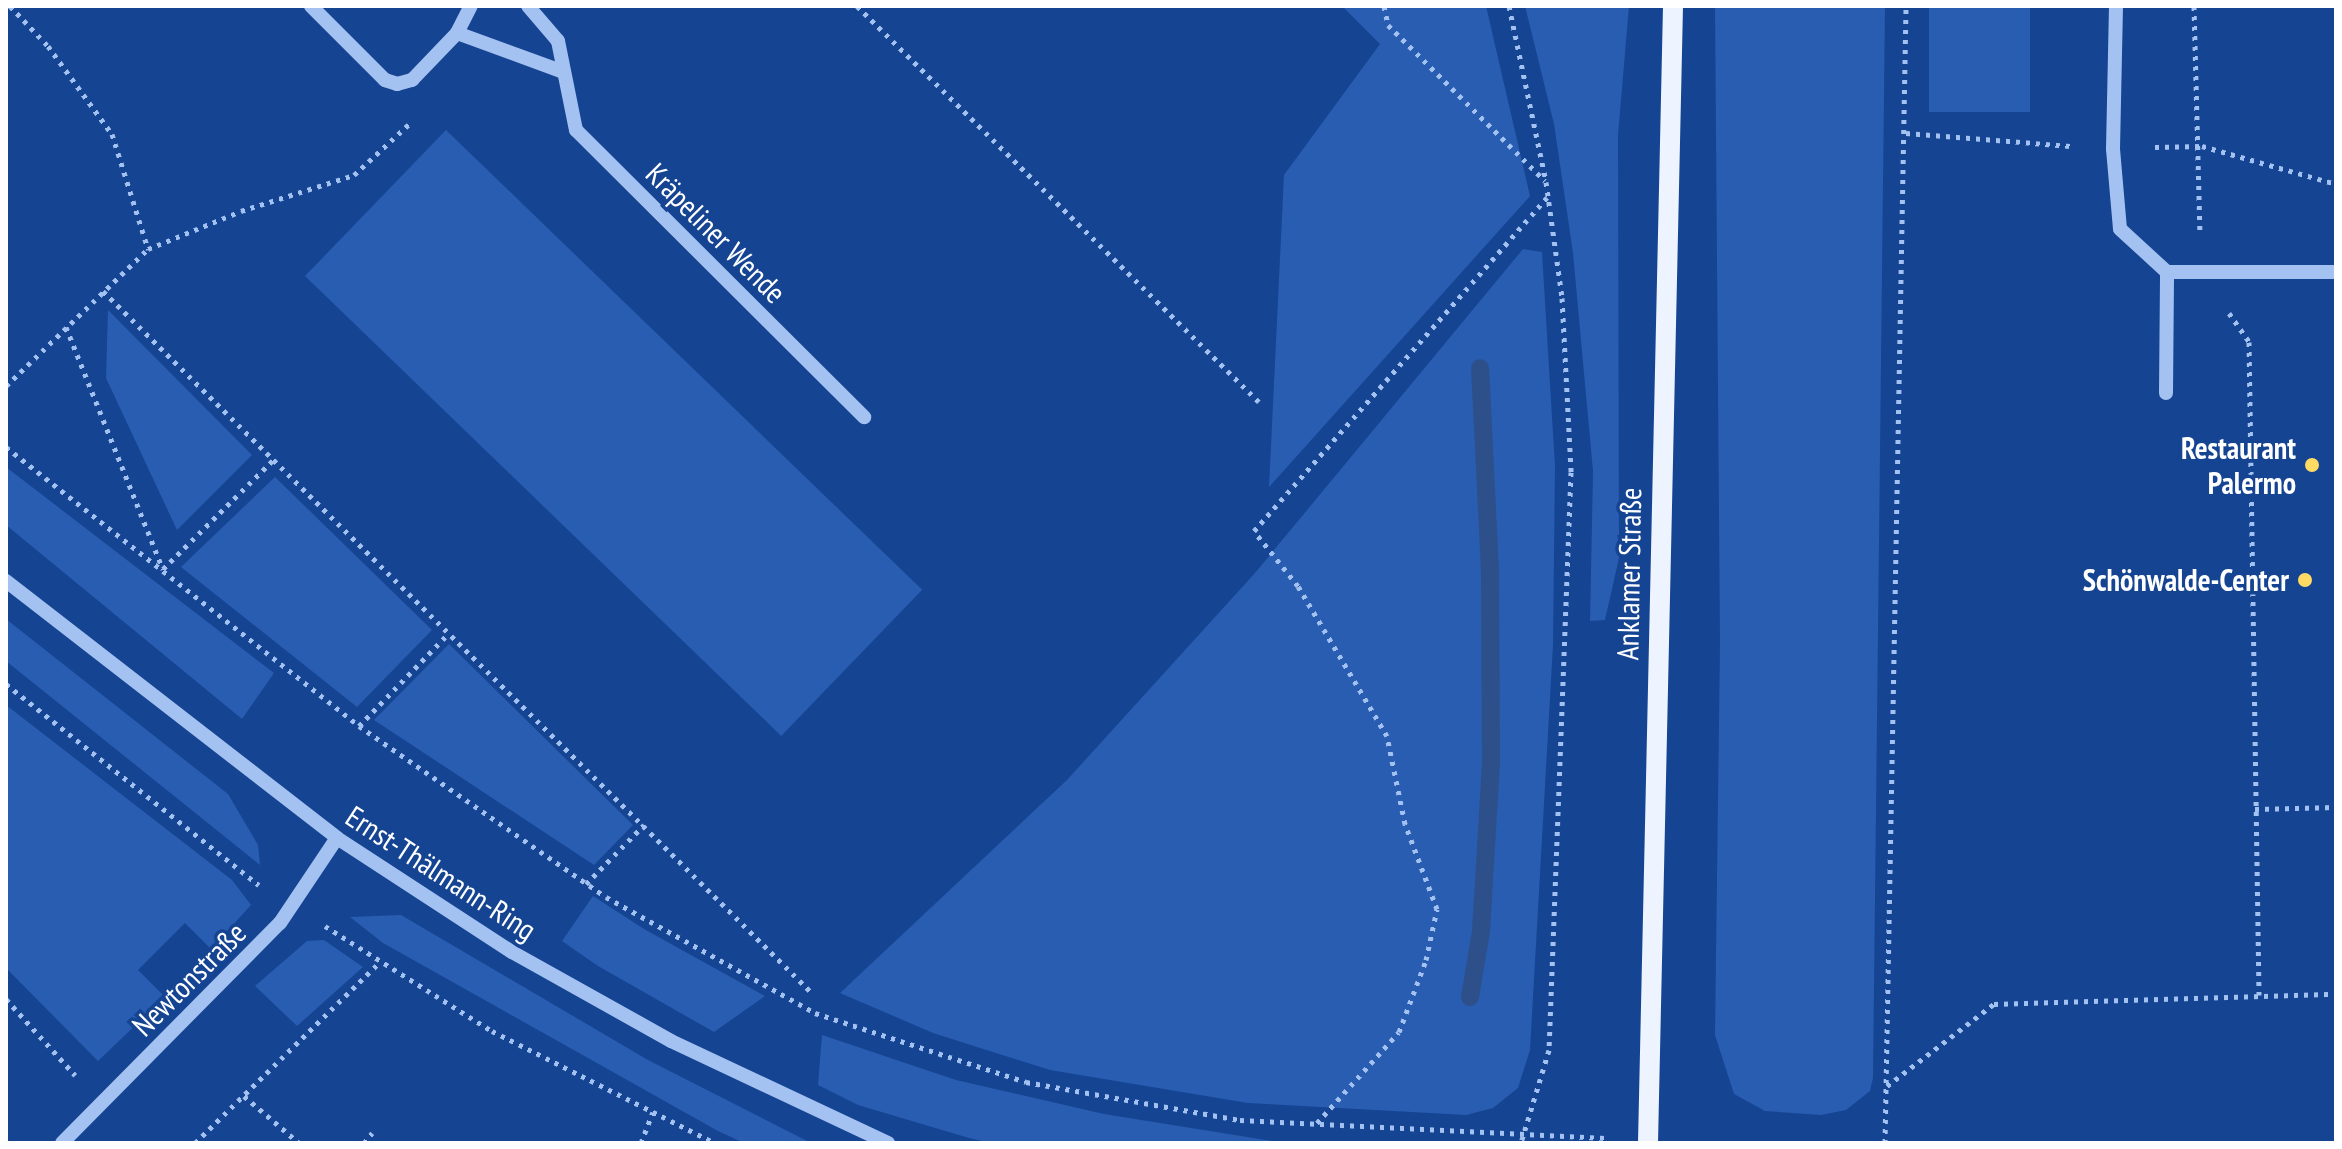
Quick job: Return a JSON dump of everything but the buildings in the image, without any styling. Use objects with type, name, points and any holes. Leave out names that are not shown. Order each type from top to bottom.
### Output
[{"type":"main road","name":"Anklamer Straße","points":[[1648,1143],[1673,6]]},
{"type":"street","points":[[311,6],[385,80],[397,84],[412,80],[457,33],[471,6]]},
{"type":"street","name":"Kräpeliner Wende","points":[[528,6],[558,41],[561,71],[576,130],[864,417]]},
{"type":"street","points":[[2116,6],[2113,149],[2120,229],[2167,272],[2336,272]]},
{"type":"street","points":[[457,33],[561,71]]},
{"type":"street","points":[[2166,393],[2167,272]]},
{"type":"street","name":"Ernst-Thälmann-Ring","points":[[6,581],[337,838],[512,952],[671,1041],[888,1143]]},
{"type":"street","name":"Newtonstraße","points":[[62,1143],[295,906],[337,838]]},
{"type":"path","points":[[10,6],[48,46],[112,134],[148,249]]},
{"type":"path","points":[[857,6],[1259,402]]},
{"type":"path","points":[[1384,6],[1388,25],[1546,182]]},
{"type":"path","points":[[1509,6],[1546,182],[1562,298],[1571,472],[1549,1050],[1521,1133],[1521,1143]]},
{"type":"path","points":[[1885,1143],[1906,6]]},
{"type":"path","points":[[2194,6],[2202,146],[2199,272],[2249,342],[2259,995]]},
{"type":"path","points":[[6,386],[148,249],[241,211],[354,175],[419,116]]},
{"type":"path","points":[[1906,133],[2113,149],[2202,146],[2336,184]]},
{"type":"path","points":[[1317,1124],[1399,1032],[1426,960],[1437,909],[1405,824],[1387,736],[1298,586],[1254,531],[1547,198]]},
{"type":"path","points":[[103,291],[811,992]]},
{"type":"path","points":[[66,327],[163,569]]},
{"type":"path","points":[[6,447],[359,726],[586,884],[815,1013],[1026,1082],[1240,1120],[1521,1133]]},
{"type":"path","points":[[163,569],[273,460]]},
{"type":"path","points":[[359,726],[449,633]]},
{"type":"path","points":[[6,684],[257,885],[492,1031],[715,1143]]},
{"type":"path","points":[[2255,809],[2336,807]]},
{"type":"path","points":[[586,884],[644,825]]},
{"type":"path","points":[[195,1143],[379,963]]},
{"type":"path","points":[[1886,1087],[1994,1004],[2336,994]]},
{"type":"path","points":[[6,999],[102,1104]]},
{"type":"path","points":[[244,1096],[299,1143]]},
{"type":"path","points":[[641,1143],[653,1112]]},
{"type":"path","points":[[364,1143],[372,1133]]},
{"type":"shaded area","points":[[1342,6],[1486,6],[1530,196],[1269,487],[1284,175],[1380,44]]},
{"type":"shaded area","points":[[1525,6],[1629,6],[1618,135],[1619,558],[1605,620],[1590,621],[1593,471],[1573,253],[1554,124]]},
{"type":"shaded area","points":[[1715,6],[1885,6],[1873,1078],[1870,1091],[1846,1110],[1821,1115],[1765,1111],[1734,1094],[1715,1035],[1720,643]]},
{"type":"shaded area","points":[[1929,6],[2030,6],[2030,112],[1929,112]]},
{"type":"shaded area","points":[[446,130],[922,590],[781,736],[305,276]]},
{"type":"shaded area","points":[[1523,249],[1542,252],[1555,466],[1553,645],[1530,1050],[1518,1088],[1493,1108],[1466,1115],[1248,1103],[1050,1070],[933,1033],[840,993],[1067,780],[1255,573]]},
{"type":"shaded area","points":[[108,310],[252,455],[177,530],[106,378]]},
{"type":"shaded area","points":[[6,467],[274,673],[242,719],[6,525]]},
{"type":"shaded area","points":[[275,477],[432,630],[357,707],[181,567]]},
{"type":"shaded area","points":[[6,619],[228,794],[258,845],[260,865],[6,661]]},
{"type":"shaded area","points":[[449,644],[633,825],[594,865],[374,720]]},
{"type":"shaded area","points":[[6,705],[232,880],[251,905],[211,949],[185,923],[138,970],[165,997],[98,1061],[6,968]]},
{"type":"shaded area","points":[[593,896],[644,929],[765,996],[714,1032],[598,966],[562,941]]},
{"type":"shaded area","points":[[401,915],[648,1060],[811,1143],[744,1143],[718,1131],[383,943],[350,917]]},
{"type":"shaded area","points":[[324,940],[363,967],[297,1026],[255,986],[307,941]]},
{"type":"shaded area","points":[[822,1035],[956,1080],[1104,1114],[1284,1143],[991,1143],[969,1138],[858,1105],[818,1085]]},
{"type":"waterway","points":[[1470,997],[1481,931],[1491,762],[1490,571],[1480,368]]},
{"type":"place","name":"Restaurant Palermo","points":[[2312,465]]},
{"type":"place","name":"Schönwalde-Center","points":[[2305,580]]}]
